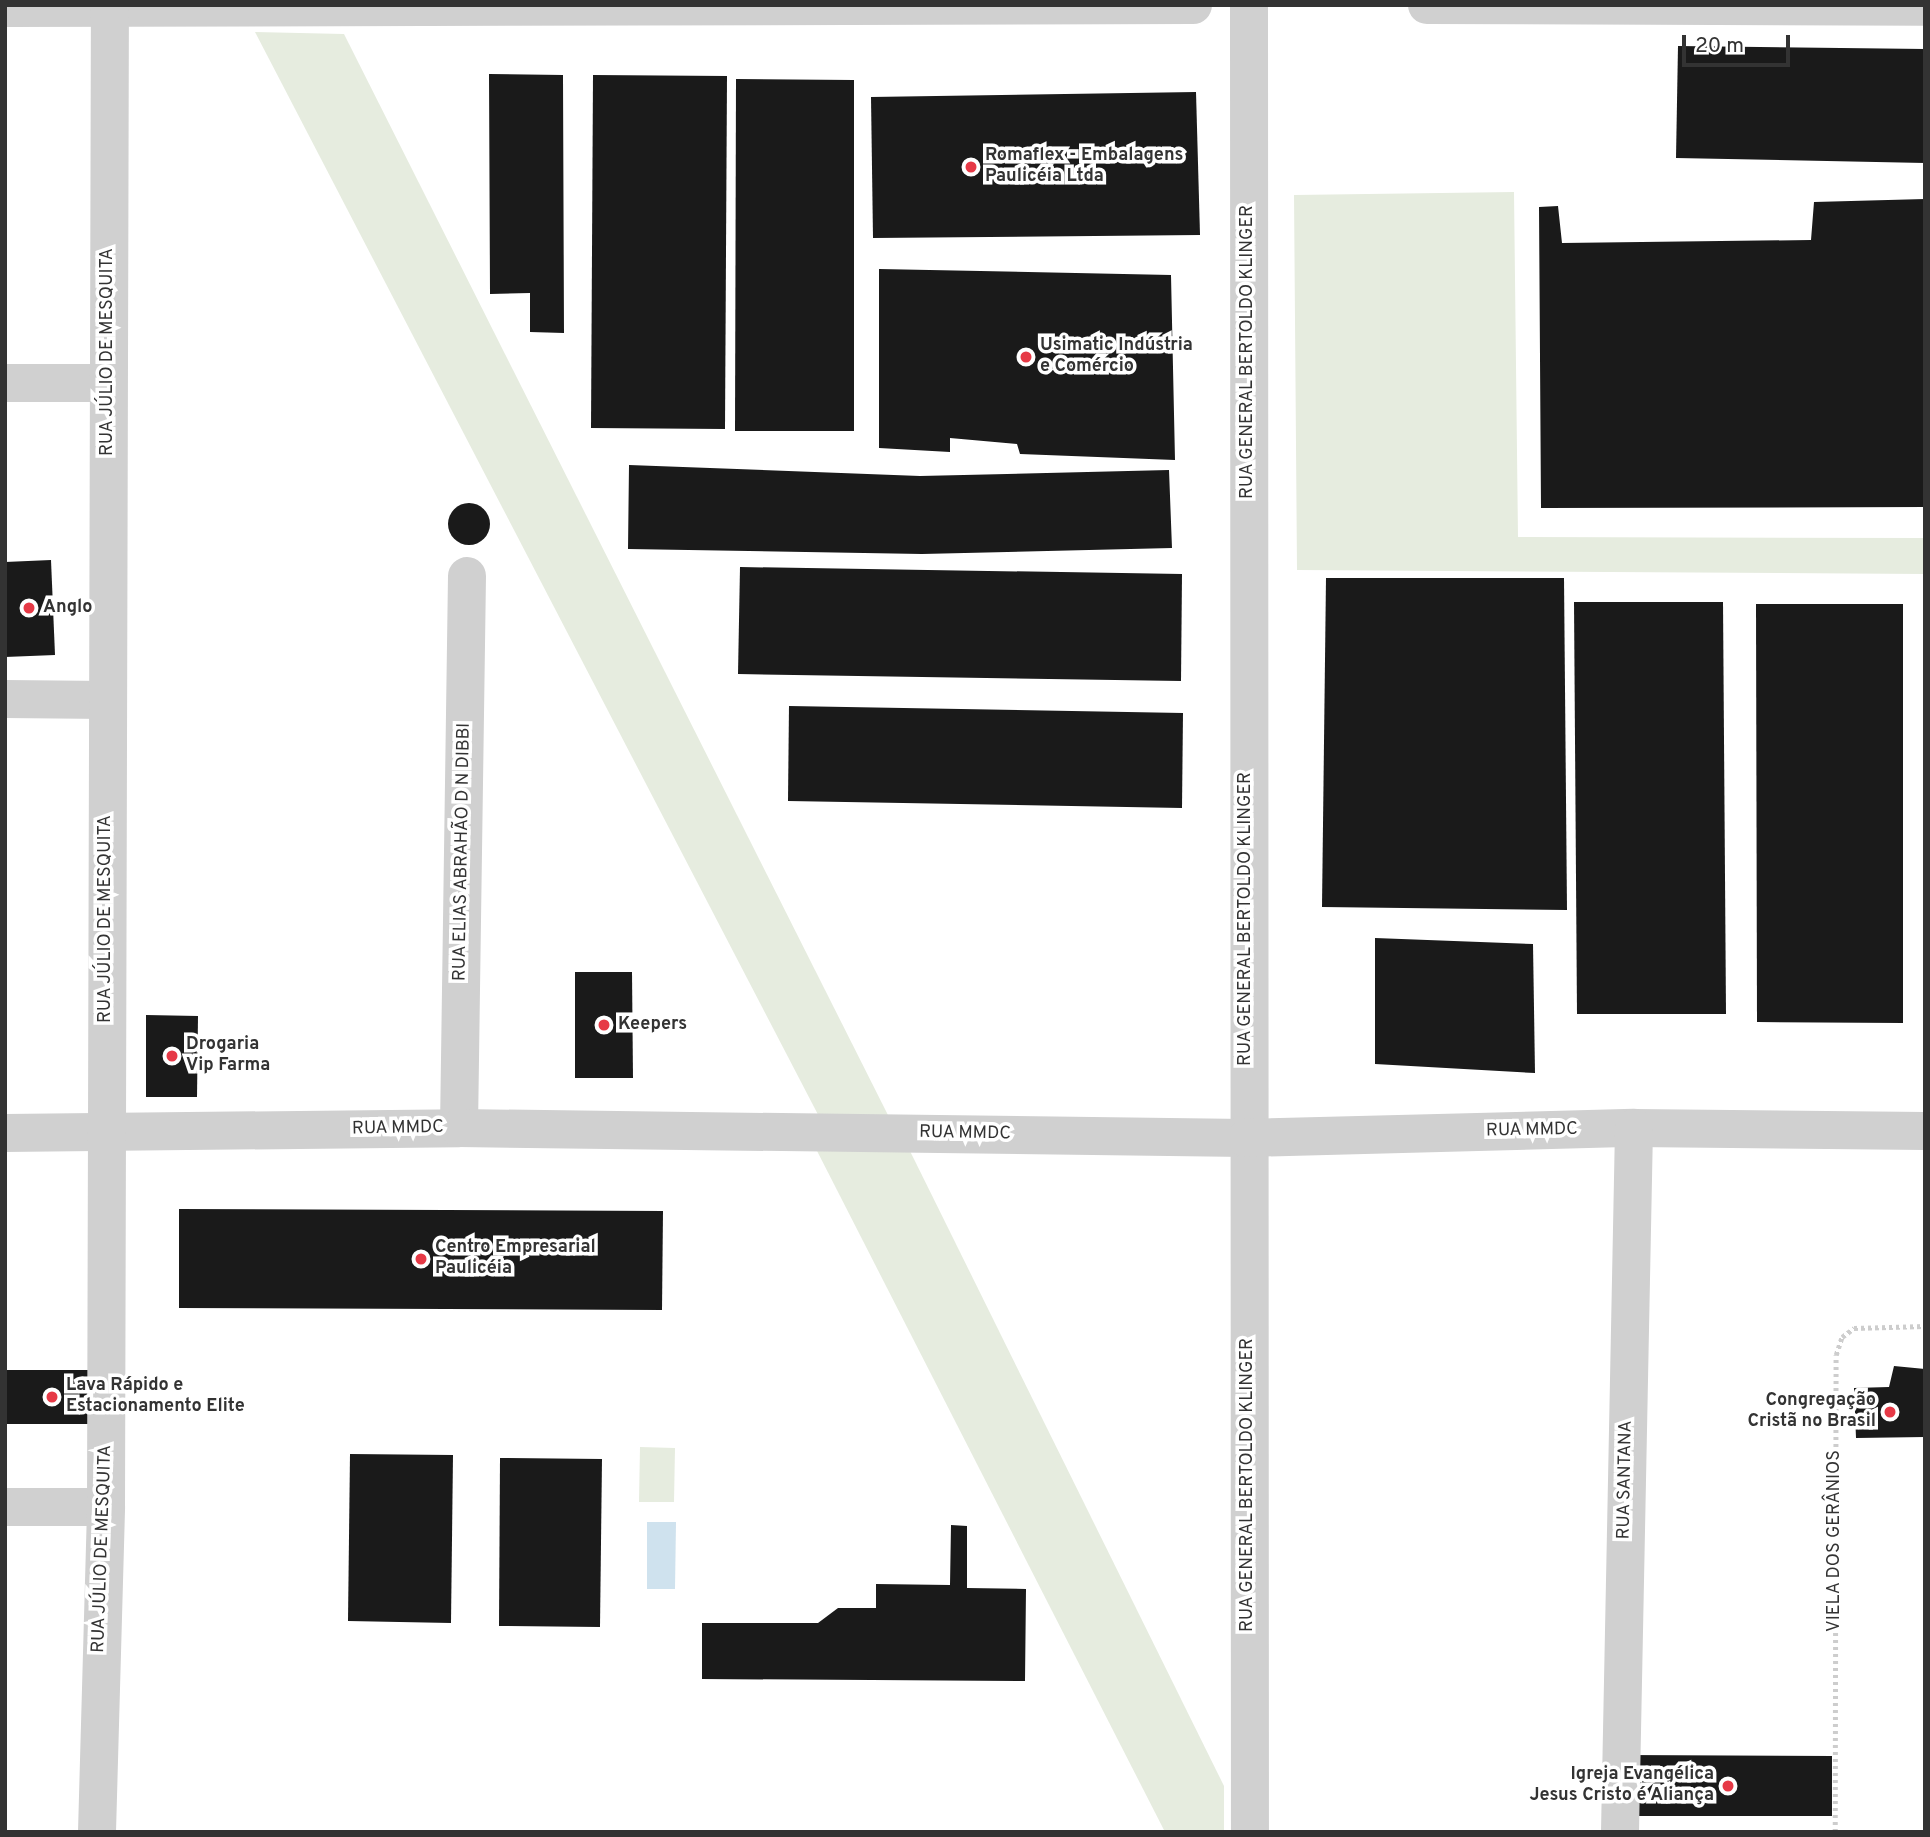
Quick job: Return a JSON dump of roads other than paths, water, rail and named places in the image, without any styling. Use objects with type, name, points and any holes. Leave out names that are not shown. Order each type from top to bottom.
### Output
[{"type":"street","points":[[5,8],[1193,5]]},
{"type":"street","name":"RUA GENERAL BERTOLDO KLINGER","points":[[1249,5],[1246,1138],[1250,1832]]},
{"type":"street","points":[[1427,5],[1925,7]]},
{"type":"street","name":"RUA JÚLIO DE MESQUITA","points":[[97,1832],[107,1507],[105,1133],[110,7]]},
{"type":"street","points":[[5,383],[108,383]]},
{"type":"street","name":"RUA ELIAS ABRAHÃO D N DIBBI","points":[[459,1128],[467,576]]},
{"type":"street","points":[[5,699],[108,700]]},
{"type":"street","name":"RUA MMDC","points":[[5,1133],[459,1128],[1246,1138],[1634,1128],[1925,1131]]},
{"type":"street","name":"RUA SANTANA","points":[[1620,1832],[1634,1128]]},
{"type":"street","points":[[5,1507],[107,1507]]},
{"type":"water","points":[[647,1522],[676,1522],[675,1589],[647,1589]]},
{"type":"place","name":"Romaflex - Embalagens Paulicéia Ltda","points":[[971,167]]},
{"type":"place","name":"Usimatic Indústria e Comércio","points":[[1026,357]]},
{"type":"place","name":"Anglo","points":[[29,608]]},
{"type":"place","name":"Keepers","points":[[604,1025]]},
{"type":"place","name":"Drogaria Vip Farma","points":[[172,1056]]},
{"type":"place","name":"Centro Empresarial Paulicéia","points":[[421,1259]]},
{"type":"place","name":"Lava Rápido e Estacionamento Elite","points":[[52,1397]]},
{"type":"place","name":"Congregação Cristã no Brasil","points":[[1890,1412]]},
{"type":"place","name":"Igreja Evangélica Jesus Cristo é Aliança","points":[[1728,1786]]}]
